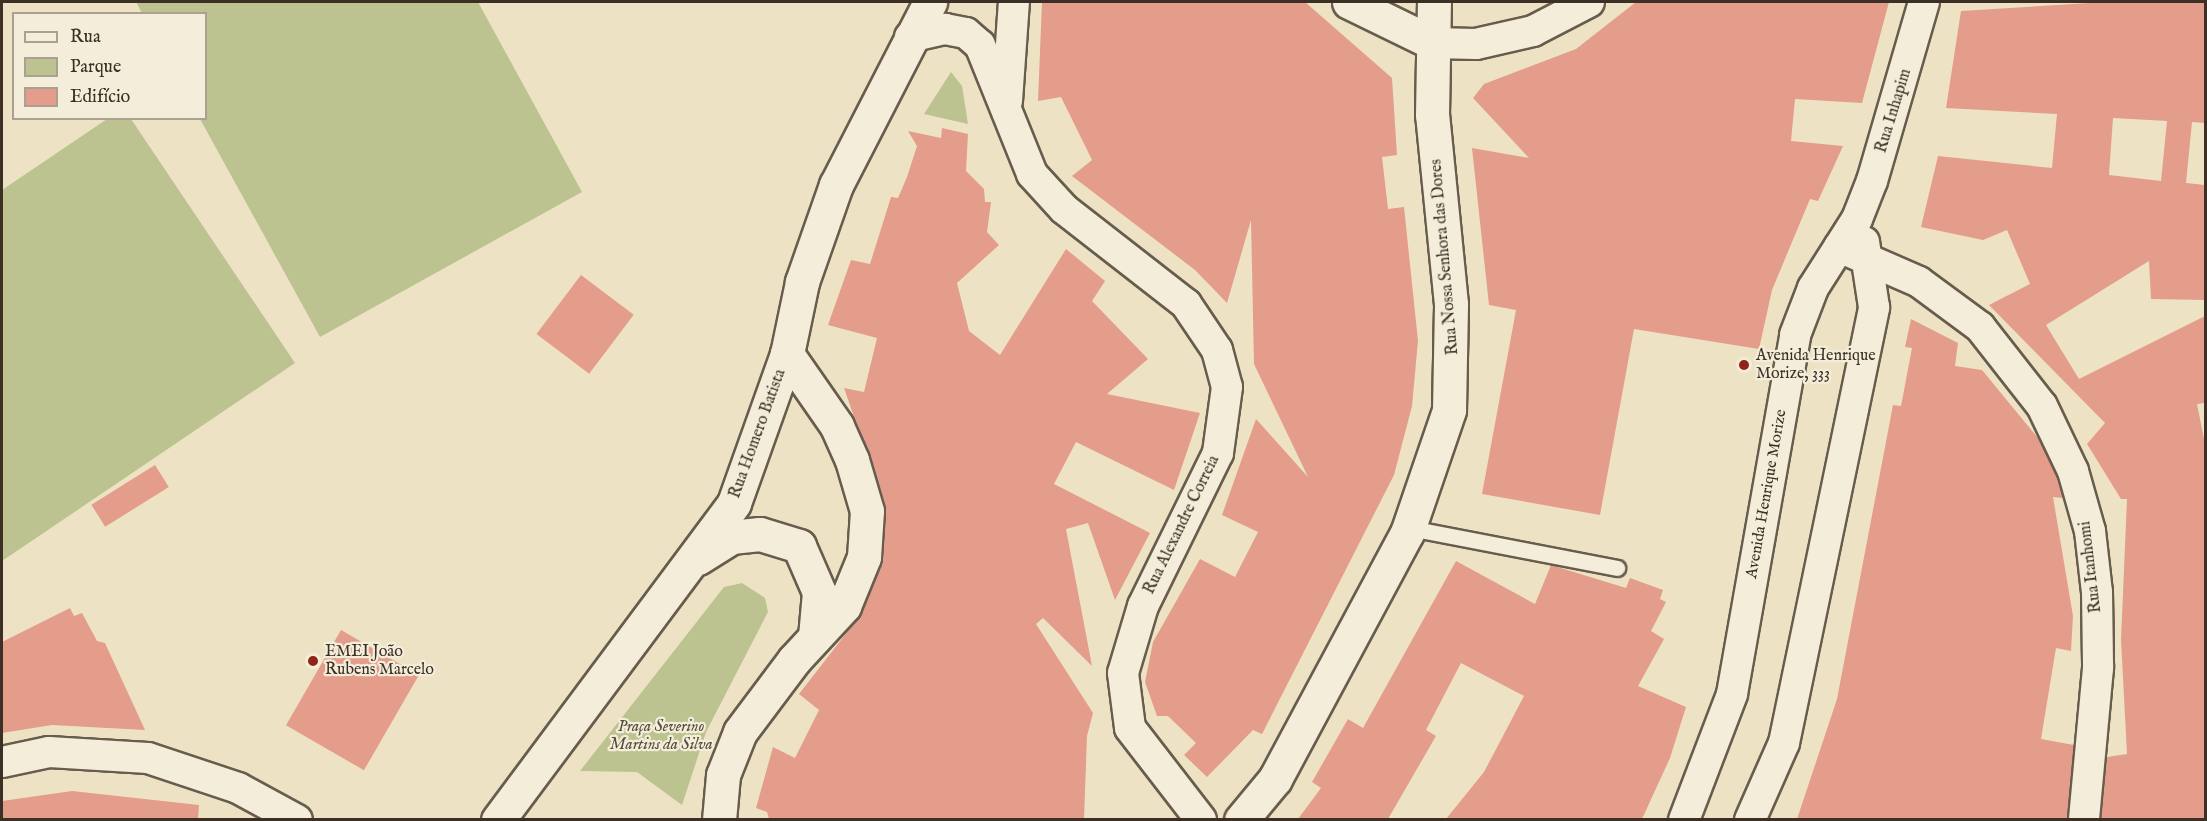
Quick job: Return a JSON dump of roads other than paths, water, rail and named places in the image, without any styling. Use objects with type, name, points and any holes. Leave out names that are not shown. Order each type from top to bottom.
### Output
[{"type":"street","name":"Rua Homero Batista","points":[[498,819],[734,503],[787,354],[801,282],[836,184],[930,2]]},
{"type":"street","name":"Rua Alexandre Correia","points":[[1007,110],[1014,2]]},
{"type":"street","points":[[1348,2],[1433,43],[1476,44],[1533,31],[1589,2]]},
{"type":"street","name":"Rua Nossa Senhora das Dores","points":[[1241,819],[1275,779],[1410,528],[1449,410],[1454,366],[1432,115],[1434,2]]},
{"type":"street","name":"Rua Inhapim","points":[[1857,219],[1924,2]]},
{"type":"street","name":"Rua Alexandre Correia","points":[[910,37],[945,29],[966,33],[980,45],[1007,110],[1015,142],[1032,174],[1064,208],[1186,304],[1217,350],[1227,387],[1218,453],[1143,606],[1123,673],[1130,728],[1201,819]]},
{"type":"street","points":[[1750,819],[1784,743],[1804,657],[1874,307],[1868,256],[1857,219]]},
{"type":"street","name":"Avenida Henrique Morize","points":[[1684,819],[1732,694],[1795,335],[1814,288],[1857,219]]},
{"type":"street","name":"Rua Itanhomi","points":[[1839,247],[1868,256],[1927,287],[1980,327],[2042,406],[2073,471],[2090,531],[2097,592],[2098,668],[2084,819]]},
{"type":"street","points":[[719,819],[723,775],[740,732],[815,637],[844,606],[864,557],[867,512],[837,426],[787,354]]},
{"type":"street","points":[[689,564],[731,537],[760,534],[799,546],[819,592],[815,637]]},
{"type":"street","points":[[2,762],[49,752],[148,758],[238,788],[297,819]]},
{"type":"lane","points":[[1410,528],[1617,568]]},
{"type":"place","name":"Avenida Henrique Morize, 333","points":[[1744,365]]},
{"type":"place","name":"EMEI João Rubens Marcelo","points":[[313,661]]},
{"type":"park label","name":"Praça Severino Martins da Silva","points":[[661,736]]}]
